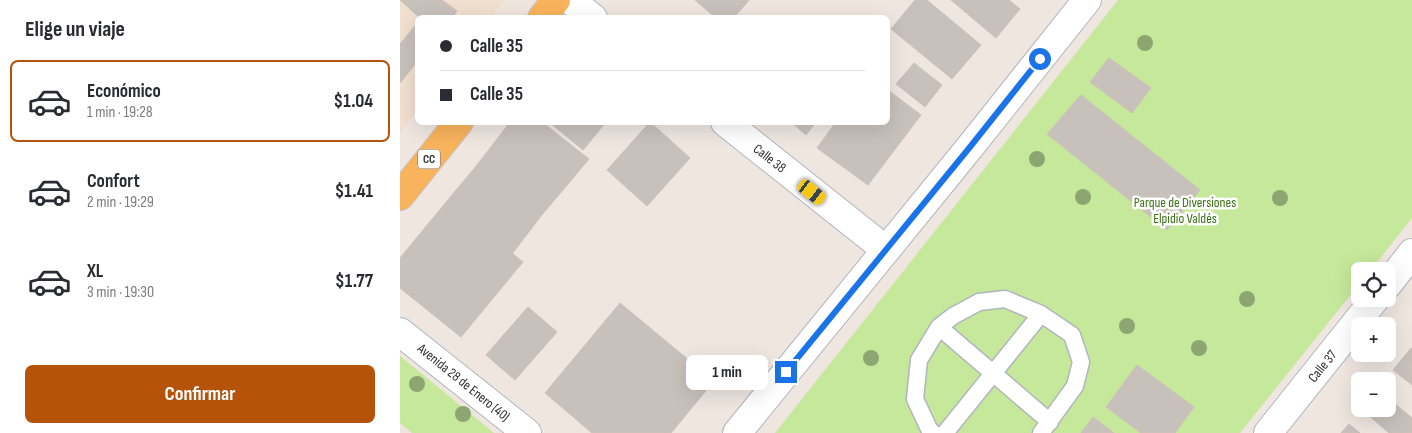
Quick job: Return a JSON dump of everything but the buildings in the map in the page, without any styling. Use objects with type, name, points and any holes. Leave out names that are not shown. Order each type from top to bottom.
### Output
[{"type":"main road","points":[[544,15],[556,0]]},
{"type":"main road","name":"CC","points":[[400,196],[457,125]]},
{"type":"street","points":[[570,0],[588,15]]},
{"type":"street","points":[[736,433],[970,147],[1087,0]]},
{"type":"street","name":"Calle 38","points":[[729,125],[886,250]]},
{"type":"street","points":[[1396,274],[1412,253]]},
{"type":"street","name":"Calle 37","points":[[1268,433],[1369,307]]},
{"type":"street","name":"Avenida 28 de Enero (40)","points":[[400,332],[527,433]]},
{"type":"lane","points":[[934,433],[930,430],[915,399],[919,360],[939,327],[953,316],[979,302],[1005,299],[1041,314],[1072,335],[1081,362],[1075,386],[1045,427],[993,373],[939,327]]},
{"type":"lane","points":[[945,433],[1041,314]]},
{"type":"shaded area","points":[[400,0],[505,0],[493,15],[415,15],[415,114],[400,133]]},
{"type":"green space","name":"Parque de Diversiones Elpidio Valdés","points":[[1118,0],[1412,0],[1412,218],[1377,262],[1351,262],[1351,294],[1240,433],[775,433]]},
{"type":"green space","points":[[400,356],[494,433],[412,433],[400,423]]},
{"type":"route","points":[[786,372],[1040,59]]}]
